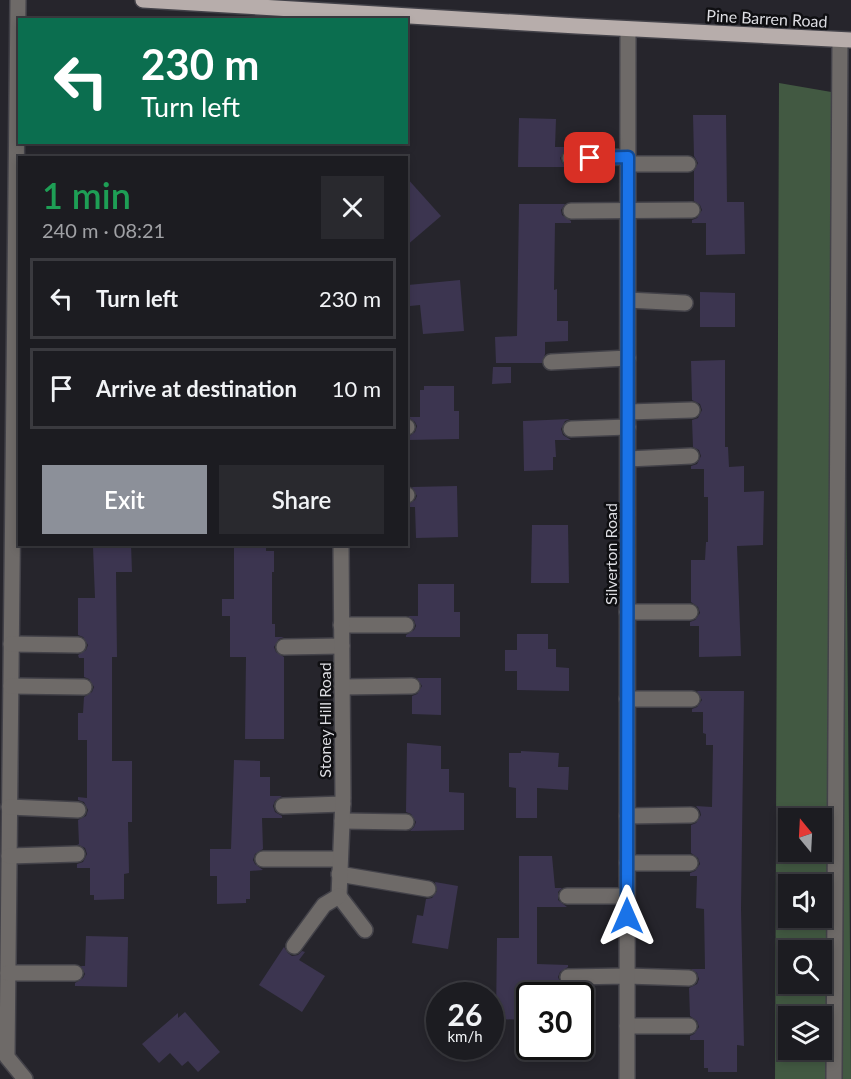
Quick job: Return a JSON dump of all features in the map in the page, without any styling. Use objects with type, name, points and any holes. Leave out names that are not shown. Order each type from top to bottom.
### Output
[{"type":"main road","name":"Pine Barren Road","points":[[143,0],[845,40]]},
{"type":"street","points":[[18,0],[17,298],[7,336],[6,453],[16,482],[6,500],[16,528],[11,644],[9,807],[5,825],[9,856],[4,939],[8,973],[7,1057],[25,1079]]},
{"type":"street","name":"Silverton Road","points":[[627,1079],[628,29]]},
{"type":"street","points":[[834,1079],[845,40]]},
{"type":"street","points":[[570,158],[688,164]]},
{"type":"street","points":[[571,211],[692,210]]},
{"type":"street","points":[[628,300],[685,303]]},
{"type":"street","points":[[551,362],[628,358]]},
{"type":"street","points":[[571,429],[692,410]]},
{"type":"street","points":[[628,459],[691,456]]},
{"type":"street","name":"Stoney Hill Road","points":[[339,896],[343,804],[341,546]]},
{"type":"street","points":[[627,612],[690,612]]},
{"type":"street","points":[[341,625],[406,626]]},
{"type":"street","points":[[11,644],[78,645]]},
{"type":"street","points":[[284,647],[342,646]]},
{"type":"street","points":[[342,687],[412,686]]},
{"type":"street","points":[[10,687],[84,687]]},
{"type":"street","points":[[627,699],[692,699]]},
{"type":"street","points":[[283,806],[343,804]]},
{"type":"street","points":[[9,807],[78,810]]},
{"type":"street","points":[[627,816],[691,815]]},
{"type":"street","points":[[342,820],[406,822]]},
{"type":"street","points":[[9,856],[77,854]]},
{"type":"street","points":[[263,859],[339,866],[428,889]]},
{"type":"street","points":[[627,863],[690,864]]},
{"type":"street","points":[[294,946],[324,905],[339,896],[365,930]]},
{"type":"street","points":[[567,896],[627,896]]},
{"type":"street","points":[[8,973],[75,973]]},
{"type":"street","points":[[568,977],[689,978]]},
{"type":"street","points":[[627,1026],[689,1026]]},
{"type":"green space","points":[[779,83],[843,94],[851,1079],[775,1079]]},
{"type":"building","points":[[693,115],[726,115],[727,202],[744,202],[745,254],[706,255],[706,223],[692,223],[692,220],[697,218],[702,210],[700,205],[694,201],[694,171],[698,163],[694,156]]},
{"type":"building","points":[[519,118],[556,119],[555,147],[570,147],[560,158],[562,163],[568,167],[518,167]]},
{"type":"building","points":[[408,179],[441,216],[408,244]]},
{"type":"building","points":[[519,204],[565,204],[561,210],[562,215],[571,223],[555,223],[554,290],[557,289],[557,321],[568,321],[568,341],[545,342],[542,363],[496,363],[495,337],[517,336]]},
{"type":"building","points":[[460,280],[464,331],[423,334],[420,305],[410,306],[408,285]]},
{"type":"building","points":[[700,292],[735,293],[735,327],[700,327]]},
{"type":"building","points":[[725,360],[725,447],[728,447],[729,467],[744,466],[744,492],[764,491],[763,545],[737,546],[741,656],[699,657],[699,626],[690,626],[690,622],[695,620],[700,613],[698,607],[691,602],[691,560],[705,560],[706,542],[708,542],[708,497],[704,497],[704,469],[691,469],[691,466],[697,464],[701,456],[699,450],[693,447],[692,420],[698,418],[702,410],[700,404],[692,400],[691,361]]},
{"type":"building","points":[[493,367],[511,367],[511,383],[492,384]]},
{"type":"building","points":[[424,386],[454,386],[454,411],[459,411],[459,439],[408,440],[417,426],[408,417],[420,417],[420,390],[424,390]]},
{"type":"building","points":[[570,419],[565,421],[561,429],[563,435],[571,440],[555,440],[556,457],[553,457],[553,470],[524,471],[523,421]]},
{"type":"building","points":[[457,486],[458,537],[416,538],[415,507],[408,507],[417,496],[412,487]]},
{"type":"building","points":[[532,525],[568,525],[569,583],[531,583]]},
{"type":"building","points":[[97,546],[131,546],[132,572],[116,572],[117,657],[112,657],[112,761],[132,761],[132,822],[128,822],[129,873],[124,874],[124,899],[94,900],[94,895],[90,895],[90,868],[77,868],[77,864],[83,862],[87,854],[85,848],[77,844],[79,844],[78,820],[86,816],[88,810],[84,802],[78,800],[78,797],[87,798],[87,740],[78,740],[78,713],[83,713],[84,697],[92,692],[94,687],[89,679],[84,677],[84,658],[79,658],[78,655],[86,650],[88,645],[83,637],[78,635],[78,598],[95,598],[93,547],[97,548]]},
{"type":"building","points":[[234,546],[266,546],[266,551],[274,551],[272,624],[275,624],[275,637],[284,637],[279,639],[274,647],[276,652],[284,657],[284,739],[245,739],[246,657],[230,657],[230,616],[222,616],[222,599],[234,599]]},
{"type":"building","points":[[418,584],[454,584],[454,612],[460,612],[460,637],[406,637],[416,626],[414,620],[408,616],[418,616]]},
{"type":"building","points":[[517,634],[548,634],[548,649],[556,649],[556,667],[569,668],[569,691],[517,690],[517,671],[505,671],[505,650],[517,650]]},
{"type":"building","points":[[417,678],[441,678],[441,715],[412,714],[412,696],[417,694],[422,686]]},
{"type":"building","points":[[697,691],[744,691],[741,909],[744,1046],[737,1045],[737,1072],[708,1072],[708,1068],[704,1068],[704,1040],[690,1040],[690,1036],[699,1027],[697,1021],[690,1016],[689,988],[697,984],[699,979],[697,973],[691,969],[705,969],[704,909],[696,908],[697,876],[690,876],[690,873],[695,871],[700,864],[698,858],[691,853],[691,825],[696,823],[701,815],[696,806],[712,807],[713,745],[706,745],[706,734],[703,733],[703,712],[692,712],[692,709],[697,707],[702,700]]},
{"type":"building","points":[[407,743],[441,746],[441,769],[449,769],[449,792],[464,793],[464,830],[410,831],[416,822],[411,814],[406,812]]},
{"type":"building","points":[[521,751],[559,753],[558,767],[569,767],[568,790],[537,788],[537,818],[516,818],[516,788],[509,787],[509,753],[521,753]]},
{"type":"building","points":[[234,760],[260,761],[260,777],[270,777],[270,796],[282,796],[275,801],[273,806],[275,812],[282,818],[262,818],[263,849],[255,854],[253,860],[263,870],[250,871],[250,899],[246,899],[246,903],[217,904],[217,876],[210,876],[210,849],[231,849]]},
{"type":"building","points":[[519,856],[552,856],[555,888],[562,888],[558,892],[558,900],[567,907],[537,907],[537,964],[568,965],[568,967],[560,972],[558,977],[560,982],[516,982],[516,1020],[504,1019],[504,982],[496,982],[497,938],[519,938]]},
{"type":"building","points":[[435,882],[458,886],[448,949],[412,943],[417,915],[423,916],[426,899],[432,898],[437,891]]},
{"type":"building","points":[[86,936],[128,937],[127,987],[75,986],[75,983],[85,974],[81,966],[85,966]]},
{"type":"building","points":[[284,947],[292,956],[302,951],[305,952],[299,960],[325,976],[302,1012],[259,985]]},
{"type":"building","points":[[185,1012],[220,1052],[198,1072],[188,1061],[182,1066],[170,1053],[159,1063],[142,1044],[178,1013],[178,1018]]},
{"type":"route","points":[[590,158],[628,157],[627,916]]}]
